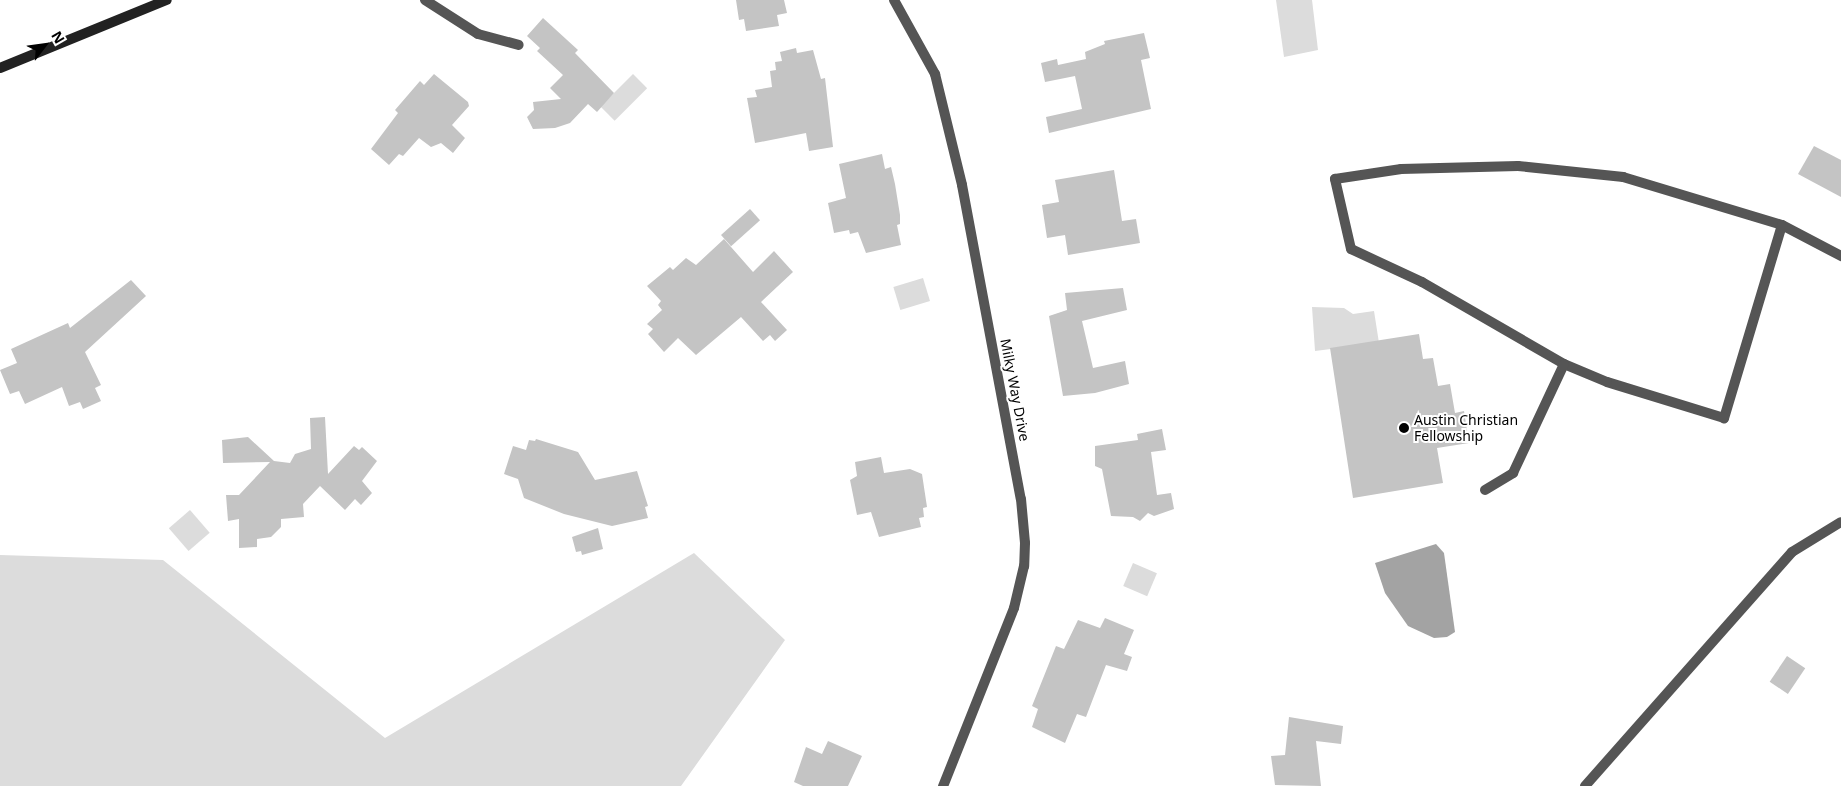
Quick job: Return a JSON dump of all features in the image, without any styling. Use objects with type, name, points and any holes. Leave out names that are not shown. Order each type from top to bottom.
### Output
[{"type":"street","points":[[0,68],[167,0]]},
{"type":"street","points":[[425,0],[478,34],[519,45]]},
{"type":"street","name":"Milky Way Drive","points":[[894,0],[935,74],[962,185],[1021,499],[1025,543],[1024,566],[1014,608],[943,786]]},
{"type":"street","points":[[1782,225],[1724,418],[1607,382],[1564,364],[1422,282],[1351,249],[1335,179],[1401,169],[1518,166],[1623,177],[1782,225],[1841,256]]},
{"type":"street","points":[[1485,490],[1513,472],[1564,364]]},
{"type":"street","points":[[1585,786],[1792,552],[1841,522]]},
{"type":"shaded area","points":[[1276,0],[1312,0],[1318,50],[1284,57]]},
{"type":"shaded area","points":[[633,74],[647,88],[615,121],[600,107]]},
{"type":"shaded area","points":[[923,278],[930,301],[900,310],[893,287]]},
{"type":"shaded area","points":[[1312,307],[1344,308],[1353,314],[1374,311],[1379,343],[1315,351]]},
{"type":"shaded area","points":[[190,510],[210,533],[189,551],[169,528]]},
{"type":"shaded area","points":[[1436,544],[1444,553],[1455,632],[1447,637],[1434,638],[1408,626],[1385,593],[1375,563]]},
{"type":"shaded area","points":[[694,553],[785,640],[681,786],[0,786],[0,555],[163,560],[385,738]]},
{"type":"shaded area","points":[[1133,563],[1157,573],[1147,596],[1123,586]]},
{"type":"building","points":[[736,0],[784,0],[787,13],[777,15],[779,26],[746,31],[744,19],[739,20]]},
{"type":"building","points":[[543,18],[578,50],[575,53],[614,93],[597,112],[588,104],[570,123],[555,128],[533,129],[527,117],[534,110],[533,102],[561,99],[550,88],[563,75],[537,51],[540,48],[527,36]]},
{"type":"building","points":[[1144,33],[1150,58],[1141,60],[1151,109],[1049,133],[1046,117],[1082,109],[1075,76],[1045,82],[1041,63],[1057,59],[1058,65],[1086,59],[1085,52],[1105,44],[1104,41]]},
{"type":"building","points":[[796,48],[797,53],[813,50],[821,79],[825,78],[833,147],[809,151],[806,133],[755,143],[747,98],[757,97],[755,90],[772,87],[770,71],[776,70],[775,62],[782,61],[780,52]]},
{"type":"building","points":[[434,74],[468,102],[469,106],[452,125],[465,138],[453,153],[441,143],[431,147],[419,138],[403,156],[399,154],[389,165],[371,149],[398,113],[395,110],[420,81],[424,85]]},
{"type":"building","points":[[1814,146],[1841,160],[1841,197],[1798,174]]},
{"type":"building","points":[[882,154],[885,169],[891,167],[895,184],[900,215],[900,224],[897,225],[901,245],[866,253],[858,232],[850,234],[849,230],[834,233],[828,203],[846,198],[839,164]]},
{"type":"building","points":[[1114,170],[1122,221],[1136,219],[1140,243],[1068,255],[1065,235],[1047,238],[1042,205],[1059,202],[1055,180]]},
{"type":"building","points":[[750,209],[760,220],[731,246],[721,235]]},
{"type":"building","points":[[724,239],[753,272],[774,251],[793,272],[761,302],[787,330],[775,341],[770,335],[763,341],[741,317],[696,355],[678,338],[664,352],[648,334],[653,329],[647,324],[662,310],[658,305],[661,301],[647,286],[670,267],[673,270],[686,258],[696,265]]},
{"type":"building","points":[[131,280],[146,296],[85,352],[101,385],[95,388],[101,401],[83,409],[80,402],[69,406],[62,387],[25,404],[19,391],[10,394],[0,370],[17,363],[11,349],[68,323],[70,328]]},
{"type":"building","points":[[1123,288],[1127,310],[1082,321],[1093,368],[1125,361],[1129,384],[1095,393],[1063,396],[1049,316],[1067,310],[1065,293]]},
{"type":"building","name":"Austin Christian Fellowship","points":[[1419,334],[1423,359],[1433,358],[1438,386],[1450,384],[1455,413],[1464,411],[1469,443],[1437,448],[1443,483],[1353,498],[1330,348]]},
{"type":"building","points":[[325,417],[328,474],[354,446],[359,450],[362,447],[377,461],[362,481],[372,493],[361,505],[355,499],[345,510],[320,486],[303,504],[304,517],[281,519],[281,527],[271,537],[257,539],[257,547],[239,548],[239,519],[228,521],[226,495],[239,495],[270,462],[223,463],[222,440],[248,437],[274,461],[290,463],[295,454],[311,449],[310,418]]},
{"type":"building","points":[[1162,429],[1166,450],[1151,452],[1157,495],[1171,493],[1174,509],[1154,516],[1148,513],[1140,521],[1133,517],[1111,516],[1102,469],[1095,466],[1095,446],[1138,440],[1137,434]]},
{"type":"building","points":[[536,439],[578,452],[595,480],[637,471],[648,506],[645,507],[648,518],[612,526],[564,514],[524,498],[518,479],[504,474],[513,446],[526,450],[529,440],[535,441]]},
{"type":"building","points":[[881,457],[884,473],[910,469],[922,474],[927,507],[923,508],[924,517],[919,518],[921,527],[879,537],[871,512],[857,515],[850,480],[857,476],[855,462]]},
{"type":"building","points":[[598,528],[603,549],[582,555],[581,551],[576,552],[572,537]]},
{"type":"building","points":[[1105,618],[1134,630],[1124,654],[1132,657],[1127,671],[1106,665],[1086,717],[1077,714],[1065,743],[1032,727],[1038,709],[1032,706],[1056,646],[1064,649],[1078,620],[1100,628]]},
{"type":"building","points":[[1787,656],[1805,668],[1788,694],[1770,682]]},
{"type":"building","points":[[1289,717],[1343,726],[1341,744],[1316,741],[1321,786],[1275,785],[1271,756],[1285,755]]},
{"type":"building","points":[[828,741],[862,756],[848,786],[803,786],[794,782],[806,747],[822,754]]},
{"type":"place","name":"Austin Christian Fellowship","points":[[1404,428]]}]
